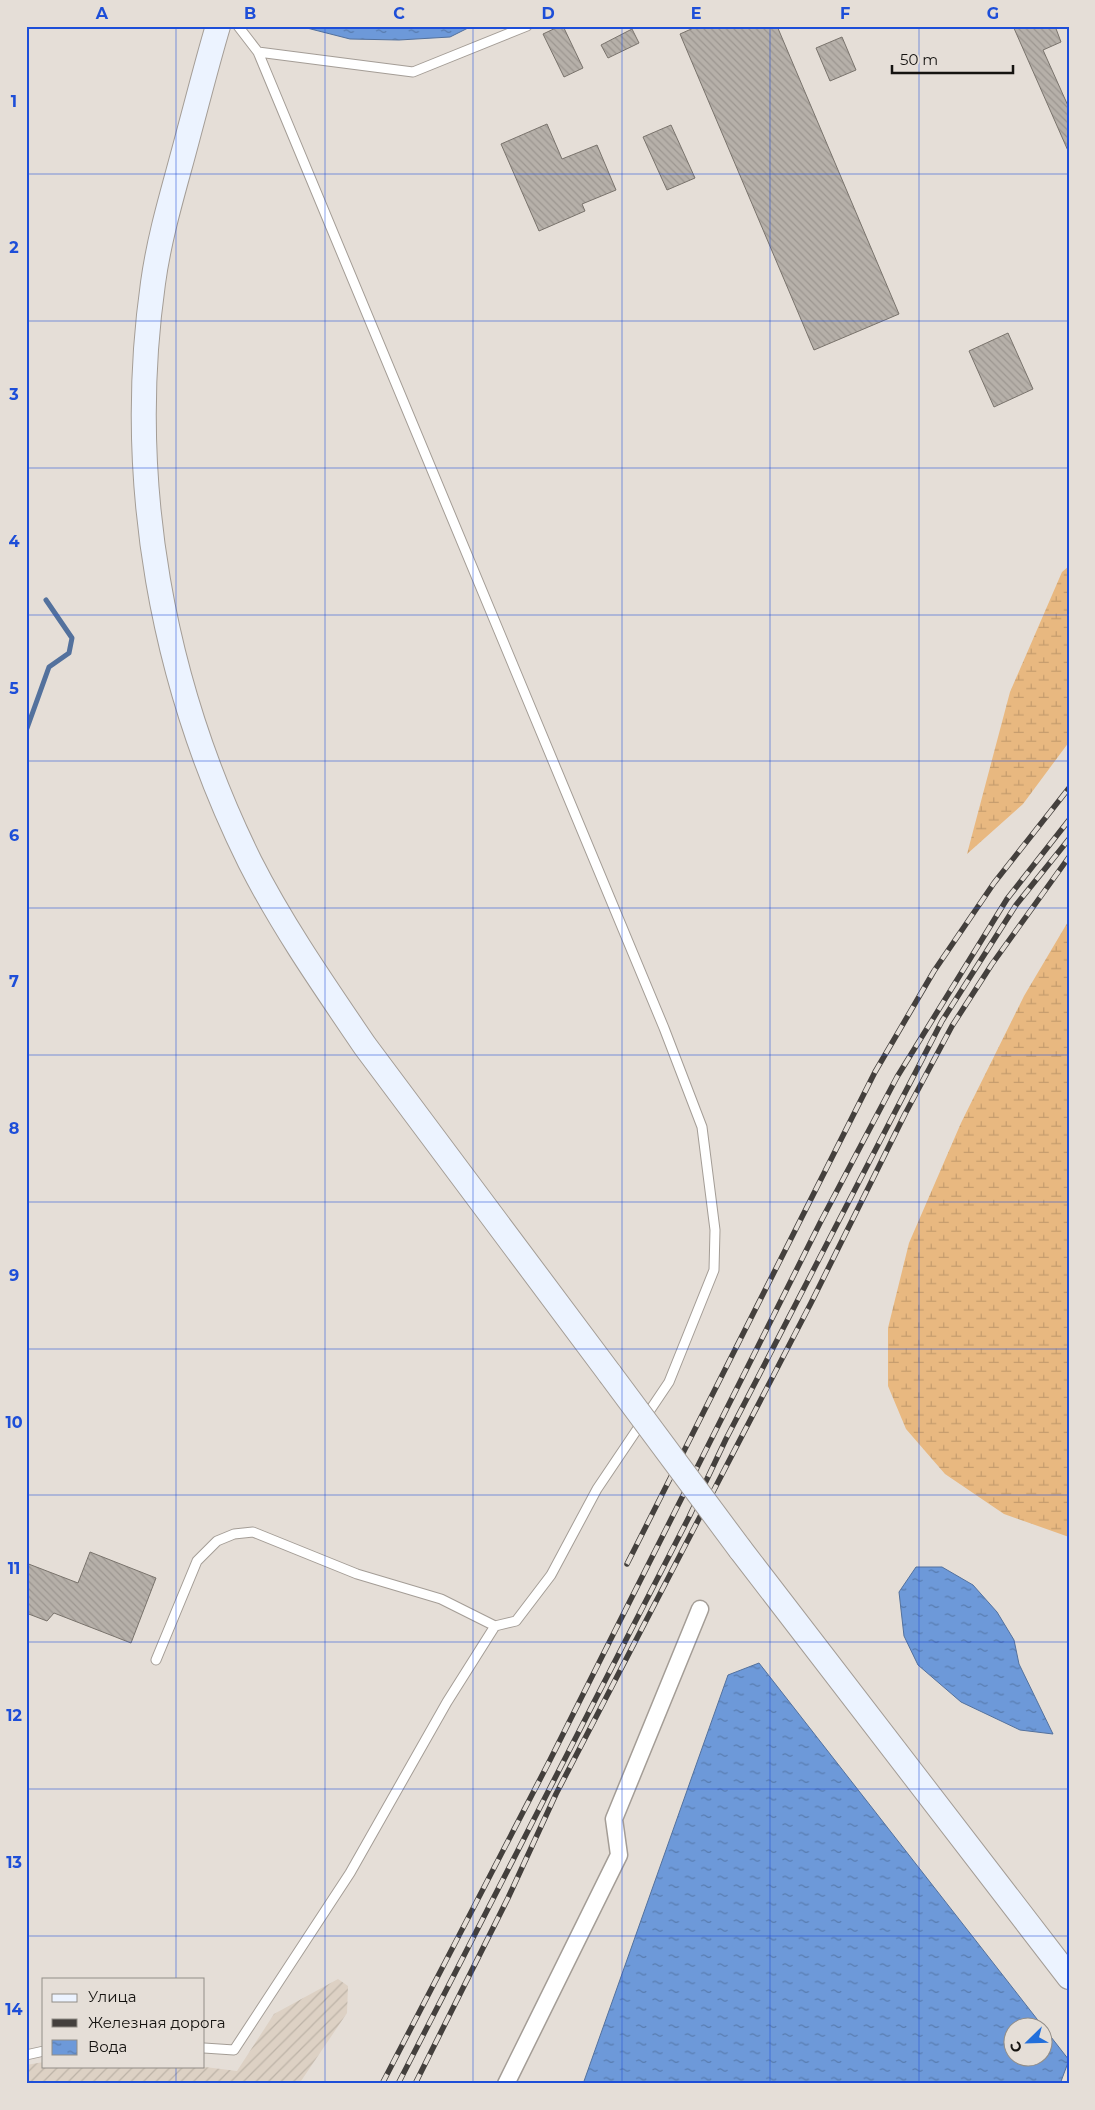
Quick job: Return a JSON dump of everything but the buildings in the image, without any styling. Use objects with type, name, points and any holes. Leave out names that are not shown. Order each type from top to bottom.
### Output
[{"type":"main road","points":[[218,26],[165,213],[153,283],[144,381],[144,466],[150,534],[162,605],[176,670],[196,734],[222,801],[252,865],[287,926],[327,990],[366,1046],[740,1549],[1069,1977]]},
{"type":"street","points":[[506,2084],[619,1855],[614,1820],[700,1609]]},
{"type":"lane","points":[[156,1660],[197,1561],[216,1541],[234,1534],[253,1532],[357,1574],[441,1599],[495,1626],[516,1621],[551,1576],[597,1489],[669,1382],[714,1270],[715,1230],[702,1128],[664,1028],[258,52],[238,26]]},
{"type":"lane","points":[[258,52],[414,72],[527,26]]},
{"type":"lane","points":[[205,2048],[234,2050],[350,1873],[447,1702],[495,1626]]},
{"type":"lane","points":[[26,2055],[42,2051]]},
{"type":"shaded area","points":[[338,1979],[348,1986],[347,2013],[299,2084],[26,2084],[26,2065],[42,2062],[42,2068],[205,2067],[237,2071],[274,2014]]},
{"type":"green space","points":[[1069,566],[1069,742],[1023,804],[967,854],[1010,692],[1062,572]]},
{"type":"green space","points":[[1069,920],[1069,1537],[1004,1514],[945,1474],[906,1429],[888,1386],[888,1328],[909,1243],[961,1123],[1024,996]]},
{"type":"water","points":[[299,26],[472,26],[450,37],[399,40],[350,39]]},
{"type":"water","points":[[916,1567],[942,1567],[973,1585],[997,1612],[1014,1640],[1019,1664],[1053,1734],[1020,1730],[961,1702],[918,1665],[904,1636],[899,1592]]},
{"type":"water","points":[[759,1663],[1036,2018],[1002,2018],[1002,2068],[1052,2068],[1052,2038],[1069,2060],[1060,2084],[583,2084],[728,1675]]},
{"type":"waterway","points":[[26,731],[49,667],[69,653],[72,638],[46,600]]},
{"type":"railway","points":[[627,1564],[875,1072],[934,971],[994,883],[1069,788]]},
{"type":"railway","points":[[382,2084],[550,1760],[820,1223],[897,1077],[1007,899],[1069,820]]},
{"type":"railway","points":[[398,2084],[689,1517],[726,1439],[942,1021],[1016,905],[1069,839]]},
{"type":"railway","points":[[415,2084],[508,1898],[556,1794],[811,1303],[905,1114],[952,1026],[992,964],[1069,857]]}]
